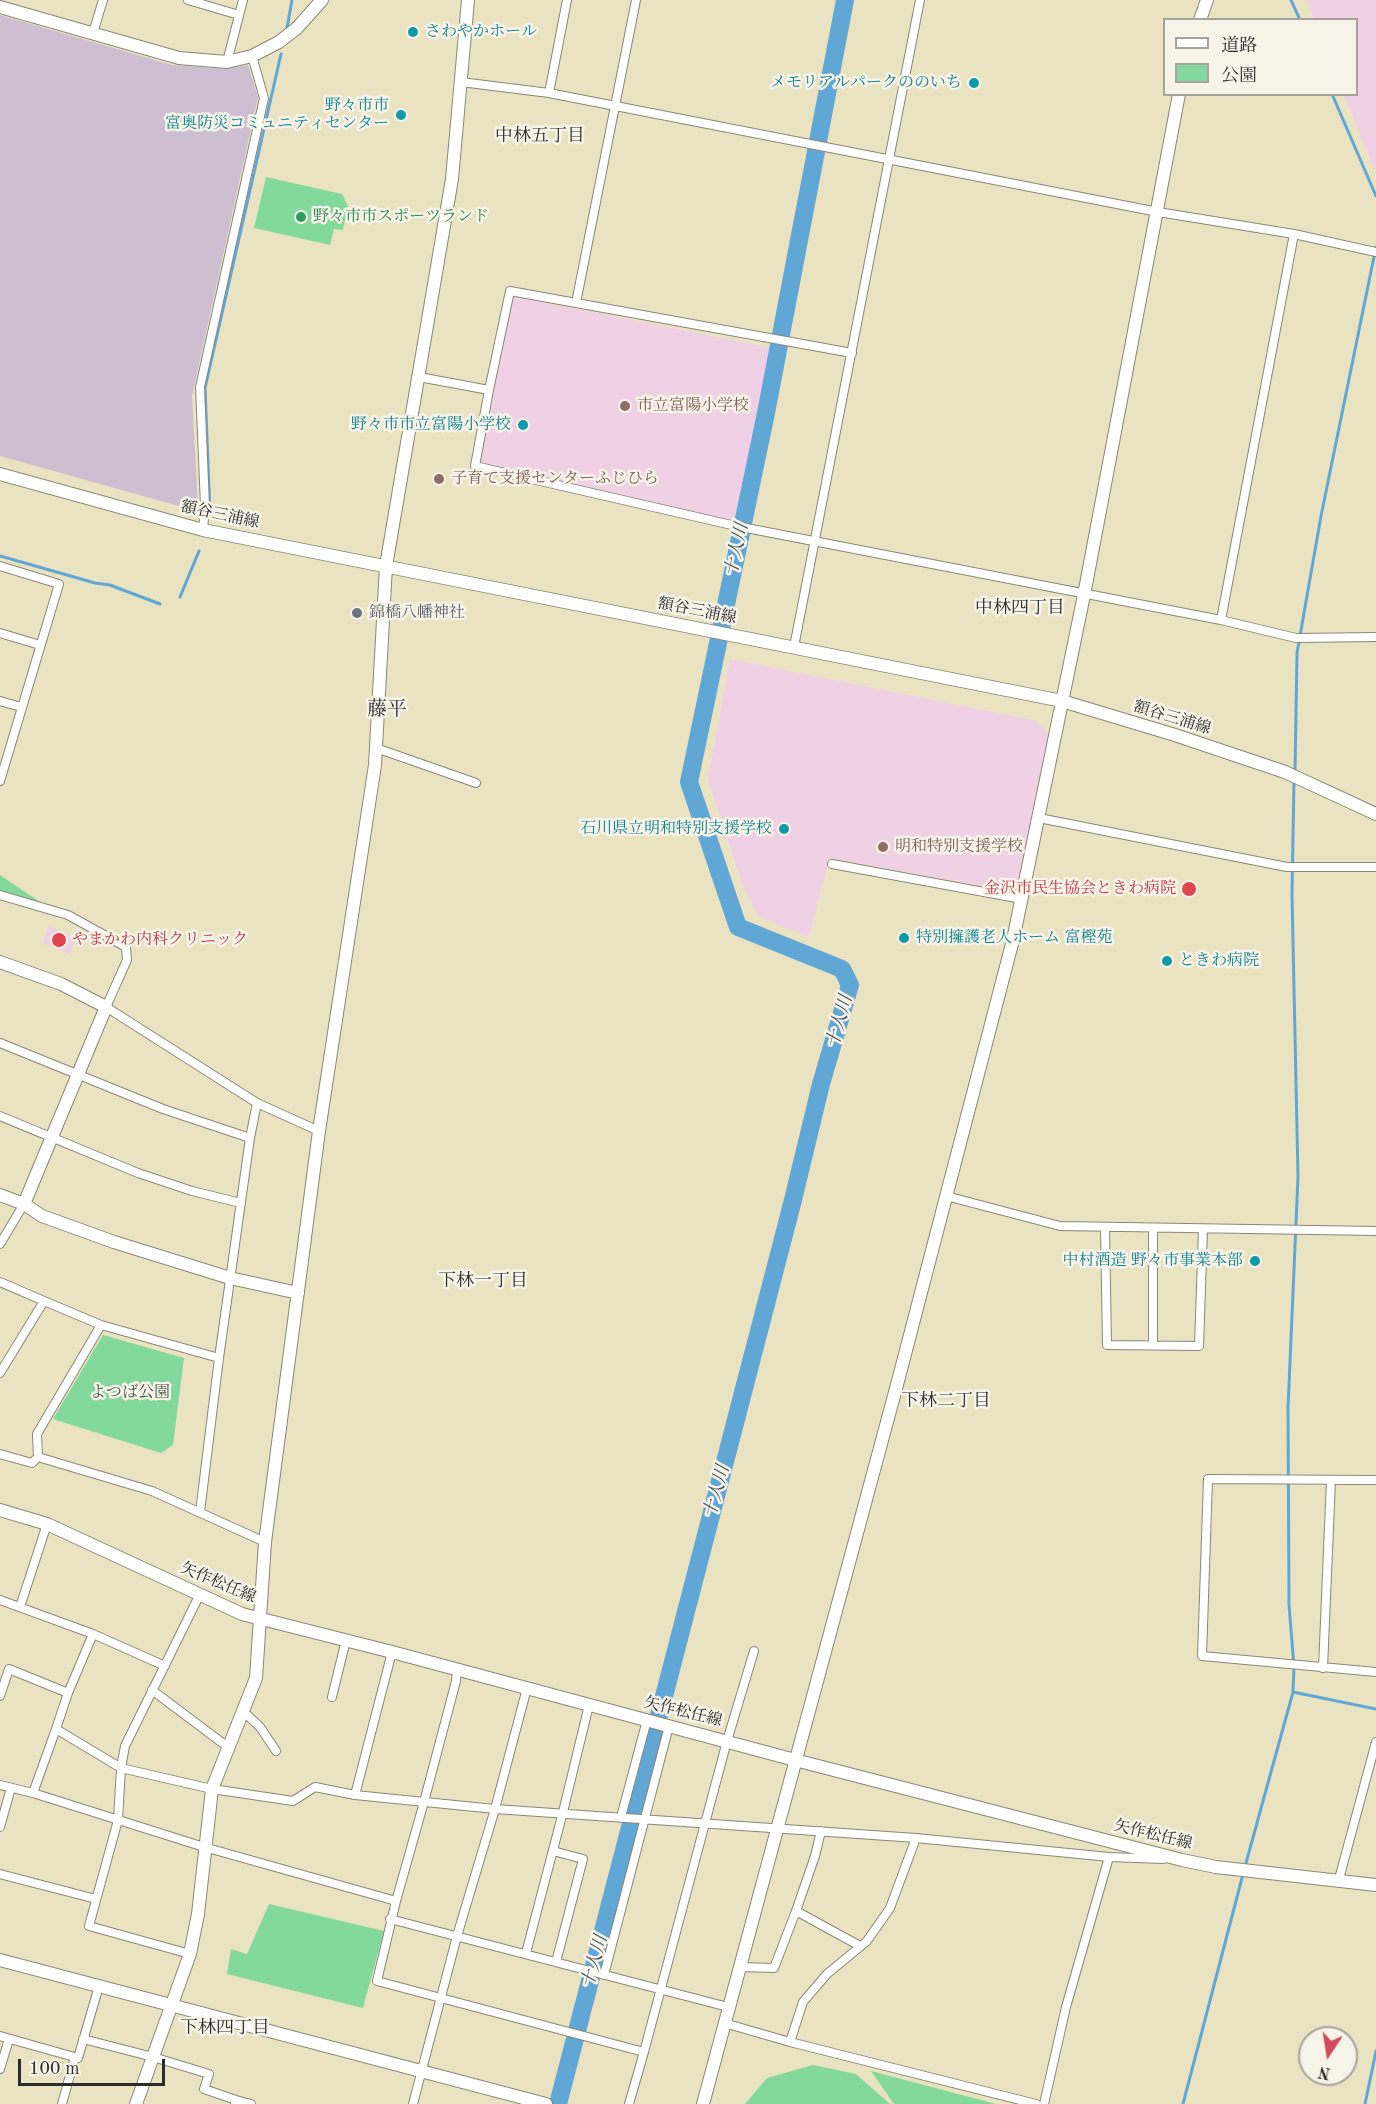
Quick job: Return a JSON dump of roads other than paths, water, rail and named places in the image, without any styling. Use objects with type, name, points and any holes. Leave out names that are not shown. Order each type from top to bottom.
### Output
[{"type":"street","points":[[93,33],[103,0]]},
{"type":"street","points":[[189,0],[239,15]]},
{"type":"street","points":[[227,62],[243,0]]},
{"type":"street","points":[[0,7],[179,58],[227,62],[252,56],[279,42],[297,28],[322,0]]},
{"type":"street","points":[[136,2104],[190,1954],[198,1914],[212,1788],[230,1748],[256,1678],[265,1542],[319,1131],[375,765],[386,566],[452,179],[468,0]]},
{"type":"street","points":[[549,93],[567,0]]},
{"type":"street","points":[[576,303],[636,0]]},
{"type":"street","points":[[794,647],[920,0]]},
{"type":"street","points":[[1201,18],[1207,0]]},
{"type":"street","points":[[203,530],[200,387],[264,98],[252,56]]},
{"type":"street","points":[[461,82],[549,93],[1158,212],[1294,234],[1372,251]]},
{"type":"street","points":[[703,2104],[946,1196],[1022,899],[1084,595],[1179,96]]},
{"type":"street","points":[[1221,620],[1294,234]]},
{"type":"street","points":[[852,353],[510,291],[475,466],[748,529],[1221,620],[1296,638],[1376,637]]},
{"type":"street","points":[[419,377],[489,390]]},
{"type":"street","name":"額谷三浦線","points":[[0,474],[203,530],[1062,701],[1176,735],[1286,772],[1376,814]]},
{"type":"street","points":[[0,566],[59,584],[21,707],[4,751],[0,781]]},
{"type":"street","points":[[0,633],[40,645]]},
{"type":"street","points":[[0,701],[21,707]]},
{"type":"street","points":[[376,748],[476,783]]},
{"type":"street","points":[[1040,818],[1287,867],[1376,867]]},
{"type":"street","points":[[832,864],[1022,899]]},
{"type":"street","points":[[0,895],[68,915],[126,947],[127,960],[24,1204],[0,1244]]},
{"type":"street","points":[[0,962],[61,984],[106,1007],[257,1103],[319,1131]]},
{"type":"street","points":[[0,1043],[164,1109],[250,1138]]},
{"type":"street","points":[[200,1512],[230,1278],[257,1103]]},
{"type":"street","points":[[0,1116],[138,1173],[192,1191],[241,1203]]},
{"type":"street","points":[[0,1195],[24,1204],[42,1216],[114,1242],[230,1278],[298,1293]]},
{"type":"street","points":[[946,1196],[1060,1226],[1376,1231]]},
{"type":"street","points":[[1105,1228],[1107,1345],[1153,1346],[1199,1346],[1203,1229]]},
{"type":"street","points":[[1153,1228],[1153,1346]]},
{"type":"street","points":[[0,1282],[101,1325],[219,1359]]},
{"type":"street","points":[[0,1373],[44,1301]]},
{"type":"street","points":[[0,1454],[32,1463],[38,1456],[37,1434],[101,1325]]},
{"type":"street","points":[[38,1456],[152,1491],[265,1542]]},
{"type":"street","points":[[1376,1480],[1208,1479],[1202,1656],[1376,1672]]},
{"type":"street","points":[[1323,1668],[1331,1480]]},
{"type":"street","name":"矢作松任線","points":[[0,1510],[47,1524],[242,1614],[1182,1860],[1216,1867],[1376,1885]]},
{"type":"street","points":[[20,1607],[47,1524]]},
{"type":"street","points":[[190,1954],[89,1926],[118,1820],[121,1768],[125,1746],[200,1594]]},
{"type":"street","points":[[0,1600],[93,1634],[165,1666]]},
{"type":"street","points":[[33,1793],[68,1693],[93,1634]]},
{"type":"street","points":[[332,1697],[346,1640]]},
{"type":"street","points":[[629,2104],[662,1989],[727,1741],[754,1651]]},
{"type":"street","points":[[355,1795],[392,1652]]},
{"type":"street","points":[[0,1696],[9,1670],[68,1693]]},
{"type":"street","points":[[457,1670],[424,1802],[390,1919],[377,1981],[644,2052]]},
{"type":"street","points":[[413,2104],[457,1936],[495,1809],[527,1688]]},
{"type":"street","points":[[152,1690],[230,1748]]},
{"type":"street","points":[[526,1953],[564,1812],[589,1705]]},
{"type":"street","points":[[244,1712],[260,1727],[276,1751]]},
{"type":"street","points":[[623,1817],[658,1723]]},
{"type":"street","points":[[600,1974],[641,1819],[658,1723]]},
{"type":"street","points":[[56,1729],[121,1768],[212,1788],[292,1801],[315,1787],[355,1795],[495,1809],[705,1822],[916,1838],[1109,1857],[1182,1860]]},
{"type":"street","points":[[1339,1880],[1376,1742]]},
{"type":"street","points":[[0,1785],[33,1793],[204,1847],[396,1901]]},
{"type":"street","points":[[0,1827],[11,1788]]},
{"type":"street","points":[[740,1967],[774,1968],[815,1856],[821,1831]]},
{"type":"street","points":[[790,2042],[803,2002],[826,1974],[867,1941],[890,1908],[916,1838]]},
{"type":"street","points":[[553,1851],[583,1859],[556,1962]]},
{"type":"street","points":[[1044,2104],[1066,2007],[1109,1857]]},
{"type":"street","points":[[0,1874],[96,1899]]},
{"type":"street","points":[[796,1911],[860,1946]]},
{"type":"street","points":[[390,1919],[728,2007]]},
{"type":"street","points":[[0,1960],[546,2104]]},
{"type":"street","points":[[62,2104],[99,1986]]},
{"type":"street","points":[[724,2023],[790,2042],[1036,2104]]},
{"type":"street","points":[[0,2069],[4,2037],[75,2058]]},
{"type":"street","points":[[83,2039],[209,2074],[204,2089],[235,2102],[251,2104]]},
{"type":"waterway","points":[[287,28],[292,0]]},
{"type":"waterway","name":"十人川","points":[[558,2104],[792,1204],[821,1084],[850,985],[842,969],[738,927],[689,782],[766,413],[845,0]]},
{"type":"waterway","points":[[1291,0],[1299,18]]},
{"type":"waterway","points":[[210,514],[205,388],[281,54]]},
{"type":"waterway","points":[[1333,96],[1376,196]]},
{"type":"waterway","points":[[1295,773],[1297,653],[1321,516],[1376,247]]},
{"type":"waterway","points":[[180,597],[199,551]]},
{"type":"waterway","points":[[0,556],[95,583],[110,585],[160,604]]},
{"type":"waterway","points":[[1246,1863],[1293,1692],[1294,1667],[1289,1605],[1288,1408],[1298,1177],[1292,894],[1294,780]]},
{"type":"waterway","points":[[1293,1692],[1376,1709]]},
{"type":"waterway","points":[[1183,2104],[1242,1878]]},
{"type":"waterway","points":[[1365,2104],[1376,2051]]},
{"type":"place","name":"さわやかホール","points":[[413,32]]},
{"type":"place","name":"メモリアルパークののいち","points":[[974,83]]},
{"type":"place","name":"野々市市 富奥防災コミュニティセンター","points":[[401,115]]},
{"type":"place","name":"野々市市スポーツランド","points":[[301,217]]},
{"type":"place","name":"市立富陽小学校","points":[[625,406]]},
{"type":"place","name":"野々市市立富陽小学校","points":[[523,425]]},
{"type":"place","name":"子育て支援センターふじひら","points":[[439,479]]},
{"type":"place","name":"錦橋八幡神社","points":[[357,613]]},
{"type":"place","name":"石川県立明和特別支援学校","points":[[784,829]]},
{"type":"place","name":"明和特別支援学校","points":[[883,847]]},
{"type":"place","name":"金沢市民生協会ときわ病院","points":[[1189,889]]},
{"type":"place","name":"特別擁護老人ホーム 富樫苑","points":[[904,938]]},
{"type":"place","name":"やまかわ内科クリニック","points":[[59,940]]},
{"type":"place","name":"ときわ病院","points":[[1167,961]]},
{"type":"place","name":"中村酒造 野々市事業本部","points":[[1255,1261]]},
{"type":"district","name":"中林五丁目","points":[[540,136]]},
{"type":"district","name":"中林四丁目","points":[[1020,608]]},
{"type":"district","name":"藤平","points":[[387,710]]},
{"type":"district","name":"下林一丁目","points":[[483,1281]]},
{"type":"district","name":"下林二丁目","points":[[946,1401]]},
{"type":"district","name":"下林四丁目","points":[[225,2028]]},
{"type":"park label","name":"よつば公園","points":[[130,1393]]}]
